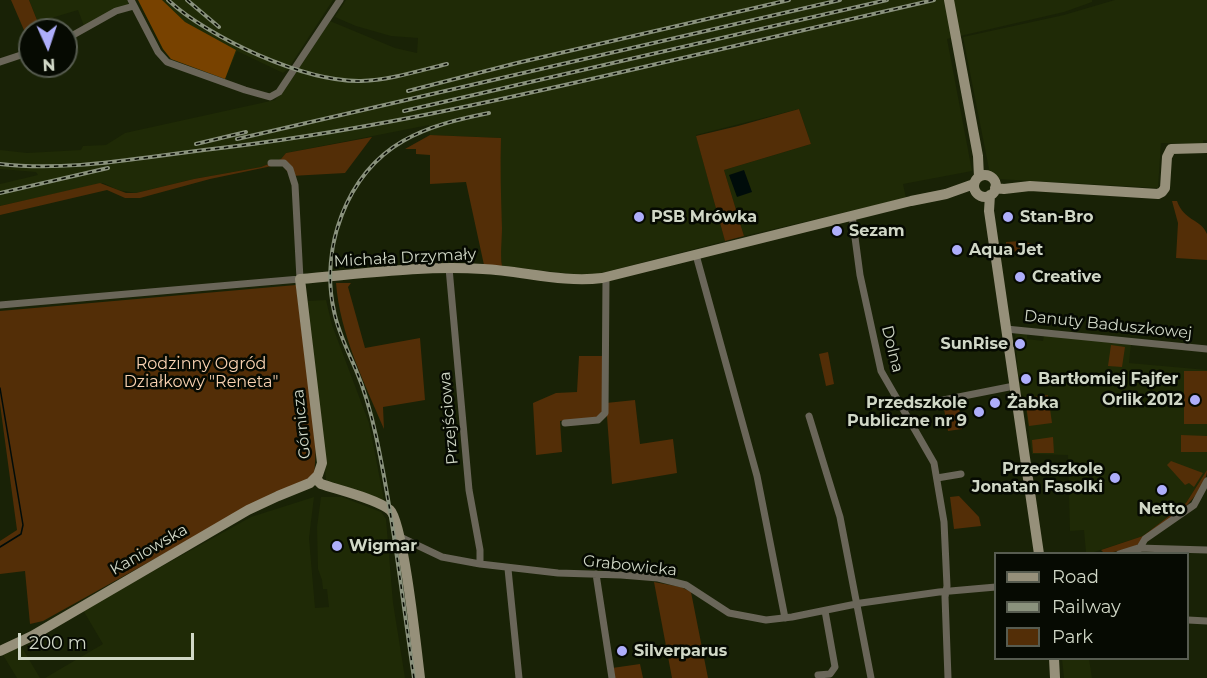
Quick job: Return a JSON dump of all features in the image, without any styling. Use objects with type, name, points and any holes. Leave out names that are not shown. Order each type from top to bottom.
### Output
[{"type":"street","points":[[78,32],[133,3],[158,52],[167,62],[261,95],[273,96],[279,92],[340,0]]},
{"type":"street","points":[[948,0],[989,211],[1039,552]]},
{"type":"street","points":[[0,62],[18,56]]},
{"type":"street","name":"Michała Drzymały","points":[[0,305],[449,268],[482,269],[576,280],[606,277],[852,215],[984,186],[1004,189],[1018,186],[1158,194],[1165,188],[1167,157],[1171,149],[1207,148]]},
{"type":"street","name":"Górnicza","points":[[271,164],[284,163],[290,169],[295,185],[300,279],[322,463],[316,479],[321,484],[383,505],[393,512],[400,537],[420,678]]},
{"type":"street","name":"Dolna","points":[[852,215],[860,275],[882,371],[889,387],[930,453],[937,478],[944,522],[948,678]]},
{"type":"street","points":[[696,255],[758,476],[785,618]]},
{"type":"street","name":"Przejściowa","points":[[449,268],[469,490],[480,550],[480,564]]},
{"type":"street","points":[[565,423],[598,420],[604,413],[606,277]]},
{"type":"street","name":"Danuty Baduszkowej","points":[[1006,329],[1207,349]]},
{"type":"street","points":[[903,408],[1014,386]]},
{"type":"street","points":[[809,416],[840,517],[871,678]]},
{"type":"street","points":[[937,478],[961,474]]},
{"type":"street","name":"Kaniowska","points":[[0,651],[32,636],[248,510],[306,486],[316,479]]},
{"type":"street","points":[[1137,551],[1145,539],[1194,505],[1207,481]]},
{"type":"street","name":"Grabowicka","points":[[400,537],[442,558],[508,569],[658,578],[687,585],[729,613],[766,620],[946,592],[994,587]]},
{"type":"street","points":[[1137,551],[1207,550]]},
{"type":"street","points":[[508,569],[519,678]]},
{"type":"street","points":[[596,574],[612,678]]},
{"type":"street","points":[[818,675],[830,674],[836,667],[825,611]]},
{"type":"street","points":[[1189,620],[1207,621]]},
{"type":"street","points":[[1054,660],[1055,678]]},
{"type":"shaded area","points":[[29,0],[127,0],[129,5],[84,26],[78,10],[51,18],[36,18]]},
{"type":"shaded area","points":[[138,0],[333,0],[288,69],[283,73],[237,51],[225,79],[171,59],[163,49]]},
{"type":"shaded area","points":[[138,0],[162,0],[185,22],[236,50],[225,79],[171,59],[163,49]]},
{"type":"shaded area","points":[[346,0],[1092,0],[1092,2],[1064,12],[947,39],[972,171],[903,184],[906,198],[744,236],[724,170],[811,144],[799,109],[696,135],[725,241],[590,276],[502,266],[499,181],[501,138],[430,135],[429,125],[286,153],[281,159],[261,167],[194,179],[136,193],[118,190],[103,183],[0,206],[0,184],[38,175],[36,172],[0,169],[0,150],[27,153],[81,150],[83,146],[106,145],[125,133],[275,100],[294,76],[330,21],[395,48],[417,53],[418,38],[391,36],[335,17]]},
{"type":"shaded area","points":[[1115,0],[1207,0],[1207,140],[1203,140],[1203,144],[1161,143],[1158,188],[997,179],[990,174],[963,37],[1064,15]]},
{"type":"shaded area","points":[[744,170],[752,192],[737,197],[729,175]]},
{"type":"shaded area","points":[[326,300],[332,325],[369,423],[384,500],[326,480],[308,301]]},
{"type":"shaded area","points":[[1015,332],[1027,333],[1027,339],[1043,341],[1044,335],[1131,344],[1129,363],[1207,370],[1207,470],[1186,503],[1143,536],[1094,552],[1086,552],[1084,530],[1070,531],[1068,455],[1032,454],[1024,397],[1020,392]]},
{"type":"shaded area","points":[[314,497],[309,538],[315,608],[329,607],[327,589],[323,589],[318,569],[317,527],[321,497],[342,497],[381,512],[386,519],[393,603],[405,678],[45,678],[103,644],[83,610],[251,517]]},
{"type":"shaded area","points":[[21,646],[40,678],[17,678],[3,655]]},
{"type":"shaded area","points":[[1062,660],[1089,660],[1092,678],[1064,678]]},
{"type":"green space","points":[[11,0],[29,0],[36,18],[19,18]]},
{"type":"green space","points":[[799,109],[811,144],[724,170],[744,236],[725,241],[696,136]]},
{"type":"green space","points":[[430,135],[501,138],[502,266],[484,265],[466,182],[430,184],[430,155],[416,154],[416,149],[405,149]]},
{"type":"green space","points":[[372,137],[345,173],[291,176],[282,165],[272,166],[210,179],[140,198],[125,198],[107,190],[0,215],[0,206],[100,183],[126,193],[136,193],[194,179],[261,167],[281,159],[286,153]]},
{"type":"green space","points":[[1172,201],[1177,201],[1180,208],[1201,225],[1207,234],[1207,260],[1176,258],[1178,223]]},
{"type":"green space","points":[[1021,241],[1033,244],[1032,251],[1002,252],[1002,246],[1006,246],[1006,242]]},
{"type":"green space","points":[[336,283],[351,283],[348,287],[365,348],[420,338],[425,400],[383,407],[384,429],[361,376],[342,321]]},
{"type":"green space","name":"Rodzinny Ogród Działkowy \"Reneta\"","points":[[296,285],[316,444],[314,480],[273,493],[43,621],[30,624],[25,571],[0,574],[0,541],[17,530],[0,404],[0,311]]},
{"type":"green space","points":[[1111,345],[1125,347],[1122,367],[1108,366]]},
{"type":"green space","points":[[828,352],[834,384],[826,386],[819,354]]},
{"type":"green space","points":[[579,356],[603,356],[602,412],[596,418],[560,421],[562,452],[536,455],[533,403],[556,393],[577,392]]},
{"type":"green space","name":"Orlik 2012","points":[[1184,371],[1207,371],[1207,424],[1184,424]]},
{"type":"green space","points":[[1048,395],[1052,423],[1029,426],[1025,398]]},
{"type":"green space","points":[[958,399],[962,429],[948,431],[944,409],[932,410],[931,404]]},
{"type":"green space","points":[[635,400],[640,444],[673,439],[677,473],[612,484],[606,403]]},
{"type":"green space","points":[[1181,435],[1207,436],[1207,452],[1181,452]]},
{"type":"green space","points":[[1053,437],[1054,453],[1033,453],[1032,440]]},
{"type":"green space","points":[[1171,461],[1203,473],[1194,487],[1189,483],[1185,485],[1167,465]]},
{"type":"green space","points":[[1207,470],[1205,480],[1191,501],[1158,531],[1139,544],[1124,550],[1103,552],[1101,550],[1143,536],[1186,503]]},
{"type":"green space","points":[[959,496],[979,517],[981,526],[954,529],[950,497]]},
{"type":"green space","points":[[654,582],[681,587],[691,592],[708,678],[672,678]]},
{"type":"green space","points":[[640,664],[643,678],[614,678],[612,668]]},
{"type":"waterway","points":[[0,388],[23,525],[21,534],[0,547]]},
{"type":"railway","points":[[168,0],[207,29],[232,43],[286,66],[313,74],[361,81],[404,75],[447,64]]},
{"type":"railway","points":[[187,0],[219,27]]},
{"type":"railway","points":[[408,91],[517,63],[789,0]]},
{"type":"railway","points":[[237,139],[840,0]]},
{"type":"railway","points":[[404,111],[887,0]]},
{"type":"railway","points":[[0,164],[51,166],[102,163],[362,127],[518,95],[934,0]]},
{"type":"railway","points":[[414,678],[382,466],[365,394],[336,319],[331,287],[331,262],[335,238],[352,193],[383,155],[423,131],[489,113]]},
{"type":"railway","points":[[196,144],[246,132]]},
{"type":"railway","points":[[0,193],[108,168]]},
{"type":"place","name":"PSB Mrówka","points":[[639,217]]},
{"type":"place","name":"Stan-Bro","points":[[1008,217]]},
{"type":"place","name":"Sezam","points":[[837,231]]},
{"type":"place","name":"Aqua Jet","points":[[957,250]]},
{"type":"place","name":"Creative","points":[[1020,277]]},
{"type":"place","name":"SunRise","points":[[1020,344]]},
{"type":"place","name":"Bartłomiej Fajfer","points":[[1026,379]]},
{"type":"place","name":"Orlik 2012","points":[[1195,400]]},
{"type":"place","name":"Żabka","points":[[995,403]]},
{"type":"place","name":"Przedszkole Publiczne nr 9","points":[[979,412]]},
{"type":"place","name":"Przedszkole Jonatan Fasolki","points":[[1115,478]]},
{"type":"place","name":"Netto","points":[[1162,490]]},
{"type":"place","name":"Wigmar","points":[[337,546]]},
{"type":"place","name":"Silverparus","points":[[622,651]]}]
